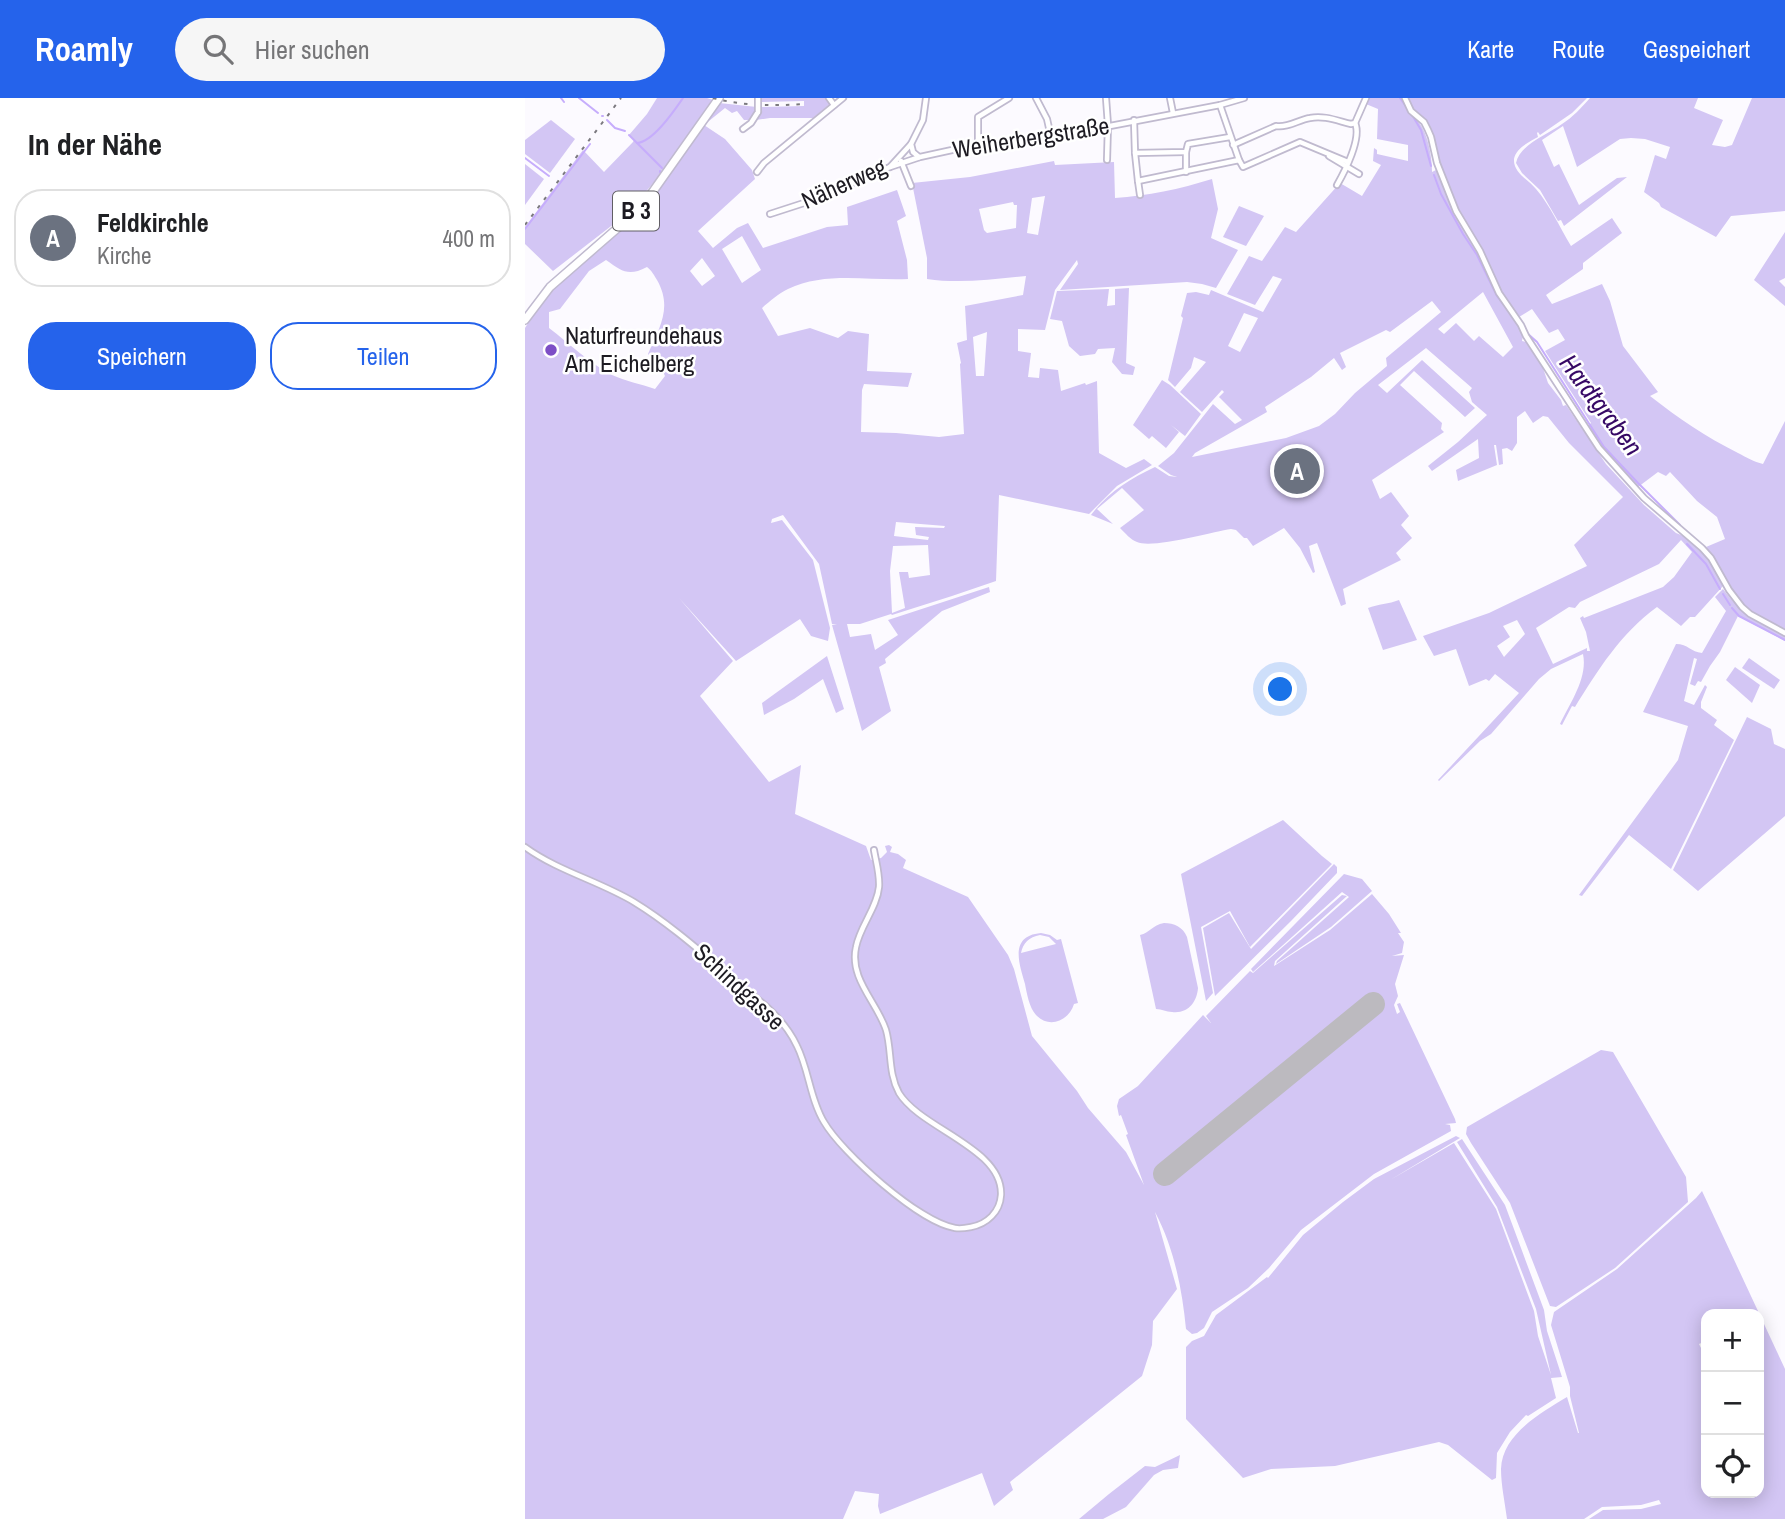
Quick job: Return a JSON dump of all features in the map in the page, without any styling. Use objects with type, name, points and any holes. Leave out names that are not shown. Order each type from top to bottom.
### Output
[{"type":"main road","name":"B 3","points":[[525,320],[550,287],[628,219],[649,197],[719,98]]},
{"type":"street","points":[[743,130],[758,112],[758,98]]},
{"type":"street","points":[[829,98],[834,105]]},
{"type":"street","points":[[757,172],[764,163],[843,98]]},
{"type":"street","name":"Näherweg","points":[[770,214],[807,202],[890,167],[900,160],[923,120],[926,98]]},
{"type":"street","points":[[978,147],[978,117],[1009,98]]},
{"type":"street","points":[[1036,98],[1047,119],[1051,137]]},
{"type":"street","points":[[1106,98],[1107,160]]},
{"type":"street","points":[[1170,98],[1173,113]]},
{"type":"street","name":"Weiherbergstraße","points":[[900,160],[952,150],[1021,143],[1220,105],[1244,98]]},
{"type":"street","points":[[1233,145],[1276,126],[1282,127],[1311,117],[1355,123],[1366,98]]},
{"type":"street","points":[[1405,98],[1411,111],[1424,122],[1428,130],[1437,163],[1456,211],[1480,251],[1499,293],[1599,448],[1644,498],[1711,558],[1726,586],[1742,607],[1785,633]]},
{"type":"street","points":[[1220,105],[1243,167],[1300,142],[1347,164],[1359,174]]},
{"type":"street","points":[[1134,120],[1140,194]]},
{"type":"street","points":[[1337,184],[1347,164],[1358,129],[1355,123]]},
{"type":"street","points":[[1186,172],[1188,144],[1230,137]]},
{"type":"street","name":"Näherweg","points":[[911,144],[913,152],[920,157]]},
{"type":"street","points":[[1135,153],[1186,152]]},
{"type":"street","points":[[900,160],[911,186]]},
{"type":"street","points":[[1138,181],[1240,160]]},
{"type":"street","name":"Schindgasse","points":[[525,847],[552,864],[608,888],[634,903],[691,943],[771,1011],[791,1035],[823,1121],[836,1139],[867,1171],[901,1199],[932,1219],[956,1228],[976,1226],[987,1221],[997,1211],[1001,1196],[999,1180],[981,1156],[915,1111],[901,1096],[893,1080],[886,1030],[856,969],[856,946],[877,898],[879,886],[874,850]]},
{"type":"shaded area","points":[[657,98],[713,100],[664,170],[628,213],[553,271],[525,244],[525,227],[583,150],[604,172],[633,142],[629,135]]},
{"type":"shaded area","points":[[759,98],[827,98],[831,103],[813,118],[756,120],[759,107],[804,106],[804,101],[759,102]]},
{"type":"shaded area","points":[[1369,98],[1402,98],[1424,132],[1430,149],[1432,172],[1440,168],[1432,137],[1424,120],[1407,98],[1587,98],[1572,113],[1540,135],[1538,132],[1538,137],[1517,152],[1514,164],[1546,202],[1571,246],[1612,218],[1622,233],[1583,263],[1583,269],[1546,295],[1552,304],[1602,284],[1610,301],[1623,346],[1658,392],[1650,396],[1726,447],[1763,464],[1785,421],[1785,630],[1750,612],[1731,590],[1706,547],[1725,539],[1717,517],[1697,501],[1670,472],[1666,476],[1658,472],[1638,487],[1600,446],[1587,427],[1591,423],[1545,351],[1565,340],[1558,329],[1549,333],[1532,309],[1519,317],[1525,326],[1522,341],[1526,342],[1543,368],[1548,383],[1563,406],[1566,405],[1606,464],[1644,505],[1676,533],[1698,546],[1714,567],[1723,586],[1695,617],[1690,617],[1681,626],[1657,607],[1644,617],[1611,653],[1575,707],[1572,706],[1562,725],[1560,724],[1581,681],[1583,654],[1551,669],[1491,734],[1480,741],[1439,781],[1519,693],[1495,674],[1489,681],[1486,679],[1469,686],[1456,649],[1434,656],[1423,636],[1489,613],[1587,566],[1574,545],[1623,497],[1569,443],[1548,417],[1543,416],[1533,423],[1525,411],[1517,417],[1517,443],[1512,451],[1502,449],[1503,464],[1499,465],[1494,445],[1497,465],[1458,481],[1456,470],[1479,458],[1478,439],[1432,471],[1428,466],[1487,415],[1472,402],[1469,392],[1472,388],[1426,348],[1378,385],[1387,393],[1422,360],[1475,408],[1465,417],[1414,371],[1400,385],[1442,423],[1441,429],[1444,432],[1372,480],[1380,499],[1391,492],[1409,516],[1401,525],[1412,538],[1396,553],[1401,560],[1343,589],[1346,604],[1341,606],[1317,543],[1309,546],[1315,572],[1313,573],[1300,548],[1284,528],[1253,546],[1247,538],[1231,529],[1145,544],[1130,538],[1120,528],[1144,510],[1122,488],[1097,509],[1113,524],[1091,515],[1105,499],[1120,487],[1155,467],[1169,476],[1177,477],[1158,466],[1174,453],[1213,404],[1235,424],[1242,420],[1219,397],[1224,392],[1222,390],[1202,412],[1180,392],[1206,362],[1194,357],[1191,368],[1175,387],[1168,380],[1187,293],[1209,295],[1211,290],[1263,312],[1282,279],[1273,276],[1255,305],[1227,294],[1249,256],[1262,261],[1285,227],[1296,232],[1340,183],[1362,196],[1381,165],[1373,161],[1374,148],[1377,154],[1408,161],[1408,145],[1377,139],[1378,109],[1366,104]],"holes":[[[1483,292],[1513,347],[1503,357],[1479,336],[1474,341],[1456,323],[1444,334],[1438,329]],[[1432,301],[1441,312],[1386,358],[1387,366],[1319,426],[1286,438],[1192,457],[1267,412],[1265,407],[1311,377],[1334,358],[1342,370],[1346,367],[1340,353],[1386,330],[1390,332]],[[1244,313],[1258,318],[1240,352],[1228,346]],[[1681,540],[1692,552],[1663,587],[1580,618],[1590,651],[1587,651],[1587,648],[1553,664],[1536,628],[1569,607],[1575,608],[1580,602],[1659,564]],[[1517,620],[1525,634],[1504,657],[1497,646],[1510,637],[1503,626]]]},
{"type":"shaded area","points":[[1590,98],[1698,98],[1694,108],[1723,120],[1712,145],[1725,147],[1732,145],[1752,98],[1785,98],[1785,211],[1731,216],[1716,237],[1661,207],[1644,192],[1655,155],[1666,159],[1670,147],[1645,139],[1620,139],[1577,167],[1563,126],[1542,140],[1554,167],[1559,164],[1579,205],[1617,178],[1627,177],[1564,226],[1561,220],[1558,221],[1540,190],[1522,173],[1516,163],[1528,145],[1566,121]]},
{"type":"shaded area","points":[[719,103],[757,107],[753,120],[744,120],[737,111],[732,113],[725,108],[704,125],[725,139],[752,170],[755,179],[698,231],[713,248],[737,228],[748,223],[763,248],[827,227],[848,225],[847,207],[897,190],[906,216],[897,221],[907,260],[908,279],[817,280],[785,291],[762,308],[778,336],[810,328],[838,338],[848,331],[869,334],[867,371],[912,373],[908,387],[864,384],[861,432],[939,437],[964,434],[961,363],[957,343],[967,340],[965,306],[1023,295],[1026,276],[964,281],[927,279],[927,258],[912,183],[970,177],[1054,161],[1055,165],[1114,162],[1115,198],[1139,196],[1212,179],[1218,209],[1211,238],[1238,250],[1216,288],[1187,282],[1060,290],[1078,264],[1077,260],[1055,290],[1045,330],[1018,329],[1018,351],[1031,353],[1028,377],[1039,378],[1040,368],[1058,370],[1061,391],[1097,381],[1099,453],[1126,468],[1144,459],[1152,465],[1117,486],[1089,514],[999,495],[996,581],[892,615],[860,624],[847,624],[850,637],[871,634],[875,650],[898,635],[888,620],[989,587],[990,592],[942,611],[885,659],[886,663],[879,667],[891,711],[862,731],[832,625],[837,624],[832,624],[819,564],[783,515],[772,519],[771,523],[782,520],[813,560],[830,628],[828,641],[811,636],[800,619],[736,661],[679,598],[733,661],[700,696],[769,782],[801,765],[795,814],[866,846],[871,860],[881,858],[887,852],[885,846],[889,845],[892,847],[890,852],[906,860],[903,868],[968,897],[1008,955],[1032,1036],[1126,1152],[1144,1185],[1126,1135],[1128,1134],[1121,1115],[1119,1116],[1119,1099],[1138,1086],[1203,1015],[1211,1023],[1206,1016],[1250,971],[1253,973],[1342,895],[1347,896],[1275,961],[1274,966],[1330,930],[1372,894],[1401,933],[1398,933],[1404,942],[1402,953],[1392,956],[1404,955],[1395,984],[1398,996],[1394,1005],[1397,1014],[1400,1012],[1397,1004],[1400,1003],[1455,1119],[1456,1123],[1445,1124],[1450,1125],[1451,1131],[1374,1174],[1301,1230],[1269,1268],[1248,1288],[1212,1312],[1204,1328],[1197,1333],[1192,1334],[1186,1329],[1176,1269],[1155,1212],[1177,1289],[1153,1321],[1152,1345],[1142,1376],[1010,1482],[1013,1490],[994,1506],[982,1473],[880,1514],[879,1494],[855,1491],[843,1519],[525,1519],[525,328],[541,303],[562,280],[602,248],[654,196]],"holes":[[[1045,196],[1038,235],[1027,233],[1032,198]],[[1013,202],[1017,205],[1016,228],[987,233],[979,209]],[[742,236],[761,270],[742,283],[722,249]],[[702,258],[715,276],[702,286],[690,271]],[[606,260],[630,272],[647,267],[662,290],[664,300],[663,318],[648,354],[659,363],[665,376],[655,389],[604,370],[549,328],[549,312],[560,309],[589,271]],[[987,332],[984,376],[976,376],[973,337]],[[896,522],[945,526],[915,527],[916,535],[929,537],[928,540],[894,536]],[[928,545],[930,575],[909,578],[908,572],[899,572],[905,608],[892,613],[890,571],[893,546]]]},
{"type":"shaded area","points":[[551,120],[575,139],[550,173],[525,154],[525,140]]},
{"type":"shaded area","points":[[525,164],[544,179],[525,205]]},
{"type":"shaded area","points":[[1239,206],[1264,216],[1246,246],[1223,237]]},
{"type":"shaded area","points":[[1785,232],[1785,278],[1779,281],[1785,287],[1785,306],[1754,280]]},
{"type":"shaded area","points":[[1129,288],[1126,363],[1135,367],[1133,375],[1122,374],[1112,362],[1115,348],[1098,349],[1095,354],[1080,356],[1069,346],[1062,321],[1050,319],[1057,291],[1109,289],[1107,306],[1115,305],[1115,289]]},
{"type":"shaded area","points":[[1162,380],[1201,414],[1185,436],[1171,425],[1179,432],[1166,448],[1152,436],[1149,439],[1133,425]]},
{"type":"shaded area","points":[[1723,589],[1744,611],[1785,635],[1785,641],[1738,616],[1720,652],[1701,682],[1698,681],[1695,686],[1690,684],[1697,659],[1694,658],[1684,701],[1694,705],[1705,685],[1707,687],[1701,708],[1717,720],[1714,725],[1734,740],[1671,869],[1629,835],[1582,896],[1579,895],[1678,760],[1688,726],[1643,712],[1676,644],[1702,653],[1726,611],[1715,597]]},
{"type":"shaded area","points":[[1399,600],[1417,640],[1383,650],[1368,608]]},
{"type":"shaded area","points":[[827,656],[844,709],[836,713],[823,679],[764,715],[762,703]]},
{"type":"shaded area","points":[[1749,658],[1780,680],[1774,689],[1742,668]]},
{"type":"shaded area","points":[[1735,667],[1760,685],[1752,703],[1726,680]]},
{"type":"shaded area","points":[[1747,717],[1771,729],[1774,744],[1785,749],[1785,816],[1698,891],[1673,870]]},
{"type":"shaded area","points":[[1283,820],[1332,864],[1250,947],[1230,911],[1201,927],[1213,993],[1206,1001],[1181,874]]},
{"type":"shaded area","points":[[1334,864],[1337,873],[1215,996],[1203,928],[1229,913],[1251,949]]},
{"type":"shaded area","points":[[1344,874],[1362,879],[1372,891],[1331,927],[1276,964],[1349,897],[1342,892],[1253,972],[1251,969]]},
{"type":"shaded area","points":[[1164,923],[1178,926],[1187,937],[1198,988],[1191,1006],[1178,1012],[1156,1009],[1140,935]]},
{"type":"shaded area","points":[[1041,933],[1057,940],[1061,939],[1078,1003],[1074,1004],[1068,1015],[1058,1021],[1047,1022],[1041,1019],[1034,1012],[1029,1000],[1020,968],[1019,952],[1024,939]],"holes":[[[1040,935],[1049,937],[1056,944],[1021,953],[1030,939]]]},
{"type":"shaded area","points":[[1601,1050],[1613,1052],[1686,1177],[1688,1202],[1615,1268],[1556,1307],[1550,1306],[1510,1203],[1471,1143],[1466,1134],[1467,1127]]},
{"type":"shaded area","points":[[1456,1136],[1460,1138],[1390,1180],[1454,1143],[1496,1209],[1534,1311],[1538,1336],[1551,1375],[1536,1309],[1497,1207],[1457,1142],[1462,1139],[1505,1205],[1544,1310],[1547,1331],[1562,1377],[1551,1378],[1556,1398],[1526,1415],[1510,1432],[1497,1453],[1496,1478],[1492,1480],[1448,1445],[1439,1442],[1335,1466],[1271,1469],[1243,1478],[1186,1419],[1186,1347],[1204,1336],[1216,1315],[1268,1278],[1303,1235],[1343,1202],[1374,1179]]},
{"type":"shaded area","points":[[1702,1191],[1757,1309],[1701,1309],[1701,1498],[1764,1498],[1764,1324],[1785,1369],[1785,1519],[1589,1519],[1603,1510],[1641,1509],[1661,1504],[1659,1500],[1641,1505],[1602,1507],[1584,1519],[1507,1519],[1501,1469],[1503,1457],[1515,1435],[1567,1397],[1579,1433],[1570,1387],[1551,1325],[1554,1312],[1617,1269]]},
{"type":"shaded area","points":[[1180,1455],[1178,1468],[1163,1470],[1154,1475],[1126,1507],[1103,1519],[1079,1519],[1145,1466],[1155,1467]]},
{"type":"waterway","points":[[561,98],[564,102]]},
{"type":"waterway","points":[[579,98],[598,113]]},
{"type":"waterway","points":[[637,143],[656,132],[683,98]]},
{"type":"waterway","points":[[1400,98],[1407,108]]},
{"type":"waterway","points":[[1411,113],[1421,130],[1431,166]]},
{"type":"waterway","points":[[607,120],[615,128],[625,131]]},
{"type":"waterway","points":[[629,135],[662,168]]},
{"type":"waterway","points":[[525,229],[590,144]]},
{"type":"waterway","points":[[525,158],[549,176]]},
{"type":"waterway","name":"Hardtgraben","points":[[1434,175],[1441,194],[1477,255],[1497,296],[1511,314]]},
{"type":"waterway","name":"Hardtgraben","points":[[1527,333],[1537,342],[1604,447],[1680,525]]},
{"type":"waterway","name":"Hardtgraben","points":[[1687,544],[1706,564],[1720,589]]},
{"type":"waterway","name":"Hardtgraben","points":[[1723,594],[1730,605]]},
{"type":"waterway","name":"Hardtgraben","points":[[1732,608],[1739,616],[1785,640]]},
{"type":"runway","points":[[1165,1174],[1373,1004]]},
{"type":"railway","points":[[525,225],[621,98]]},
{"type":"railway","points":[[713,98],[758,105],[804,104]]},
{"type":"place","name":"Naturfreundehaus Am Eichelberg","points":[[551,350]]},
{"type":"place","name":"Feldkirchle","points":[[1297,471]]}]
